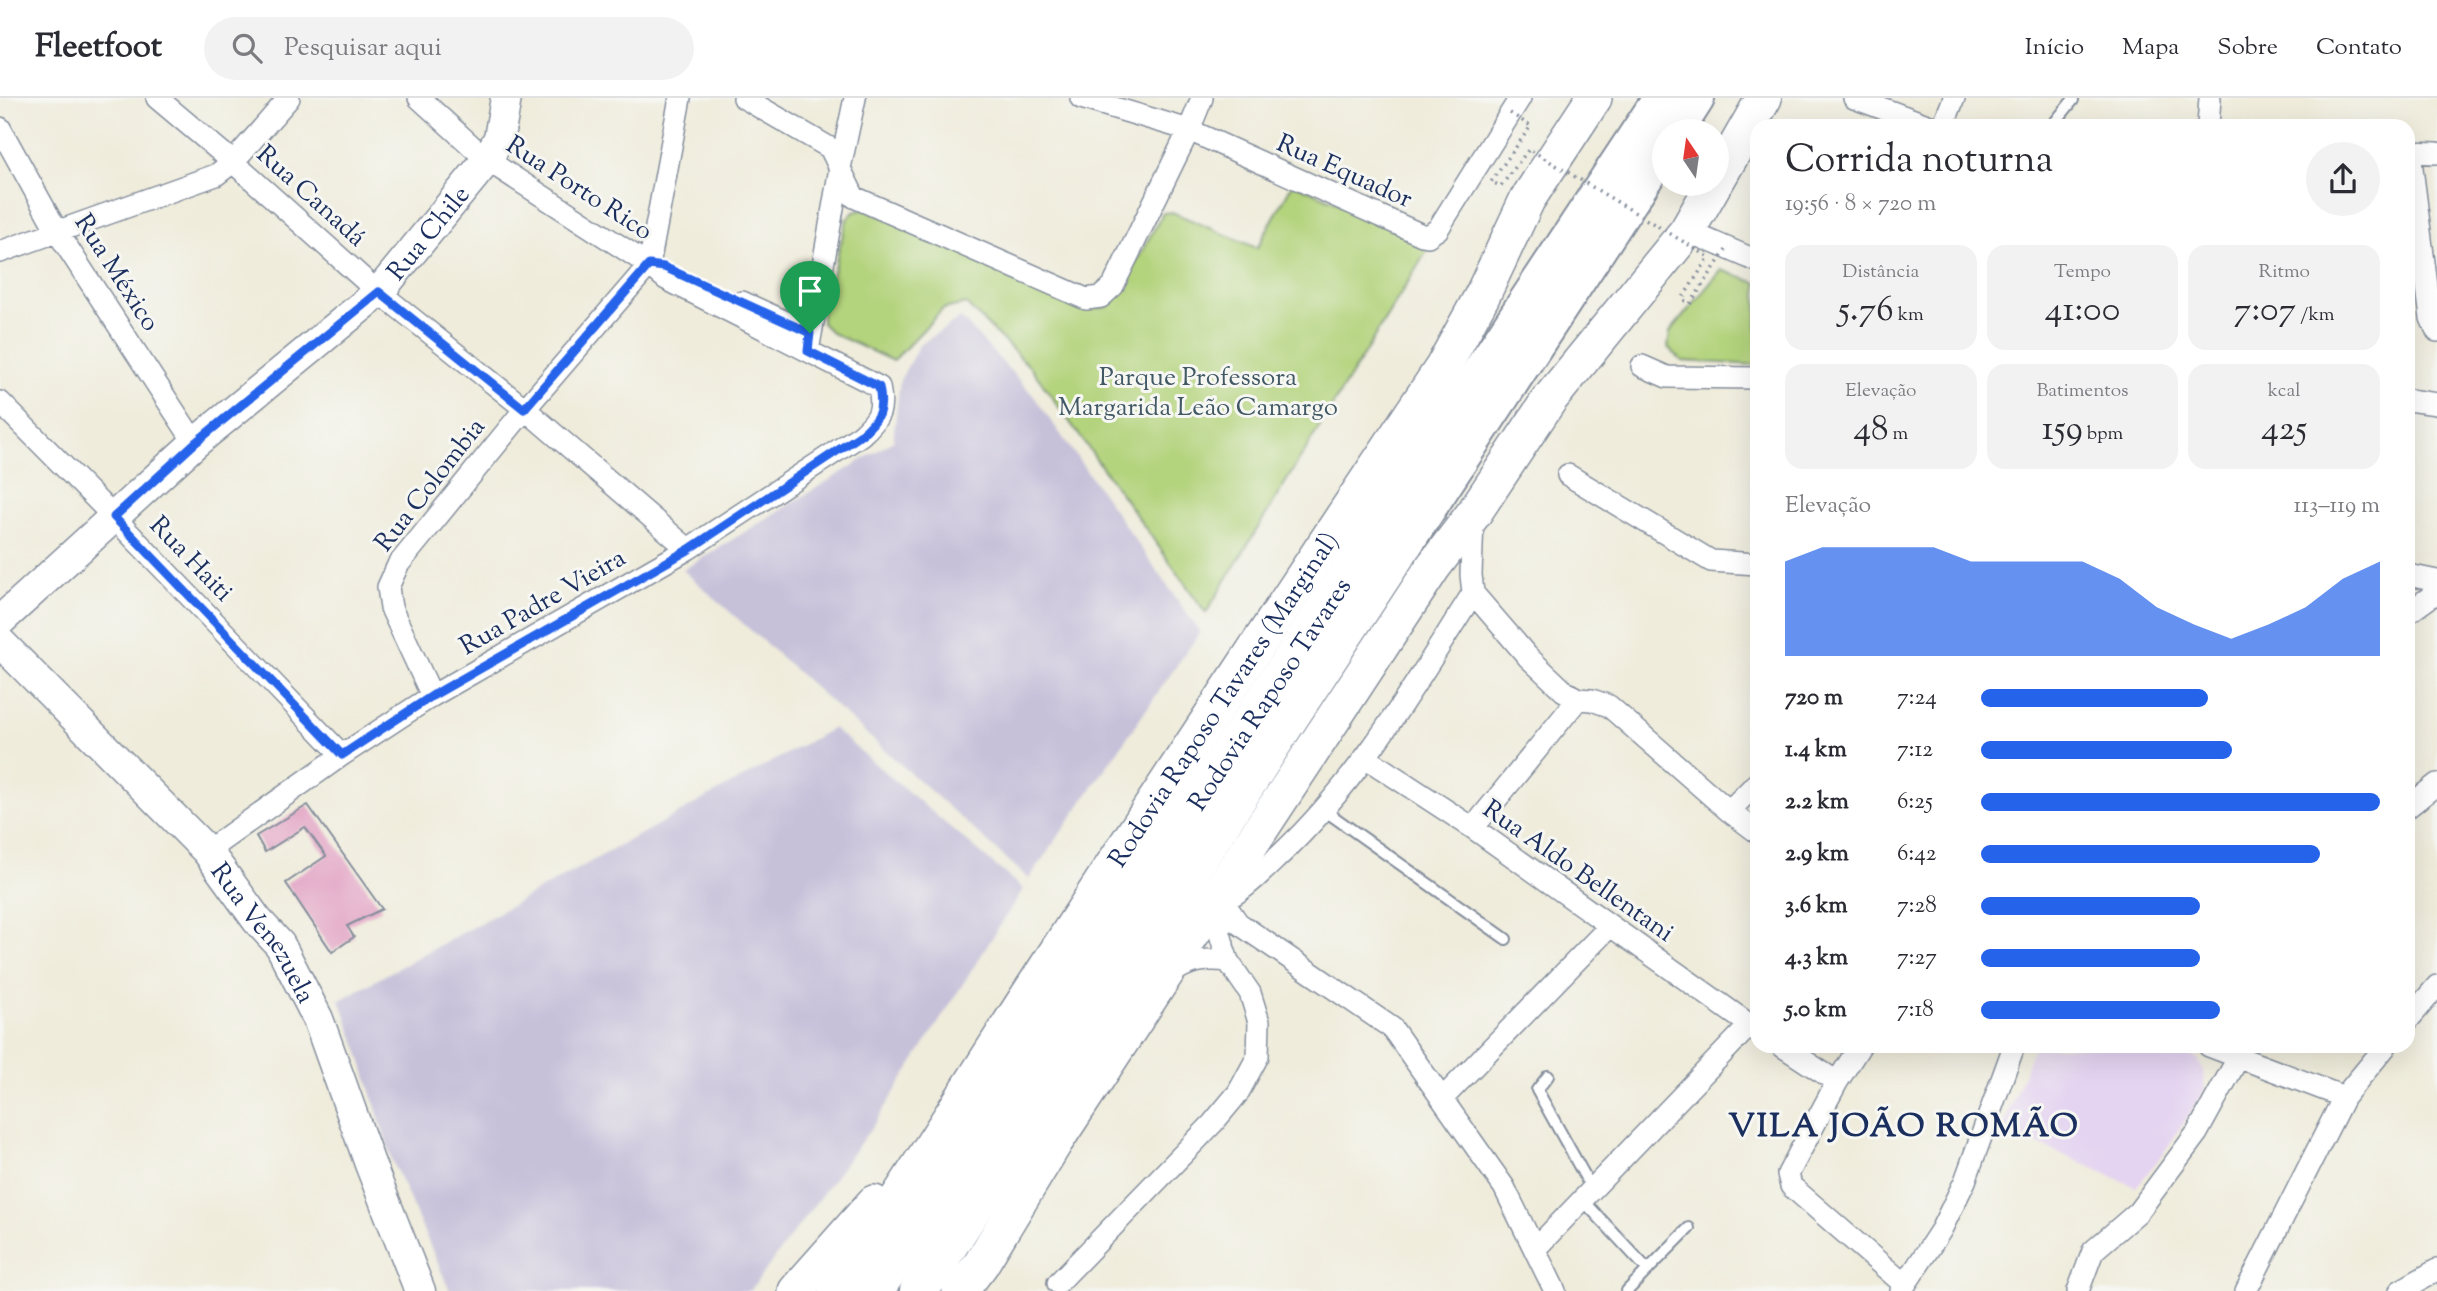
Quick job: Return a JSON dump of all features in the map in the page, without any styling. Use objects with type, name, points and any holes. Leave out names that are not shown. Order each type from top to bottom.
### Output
[{"type":"highway","name":"Rodovia Raposo Tavares (Marginal)","points":[[836,1291],[883,1224],[949,1116],[1147,812],[1443,367],[1482,296],[1527,200],[1594,98]]},
{"type":"highway","name":"Rodovia Raposo Tavares","points":[[874,1291],[1663,98]]},
{"type":"highway","points":[[1682,119],[1695,98]]},
{"type":"highway","points":[[1752,119],[1764,98]]},
{"type":"highway","points":[[1729,159],[1750,122]]},
{"type":"highway","name":"Rodovia Raposo Tavares","points":[[919,1291],[1275,739],[1652,164]]},
{"type":"highway","points":[[971,1282],[1055,1142],[1156,990],[1225,904],[1433,567],[1474,513],[1549,400],[1687,231],[1708,196]]},
{"type":"highway","points":[[796,1291],[949,1116]]},
{"type":"main road","name":"Rua Chile","points":[[0,621],[195,443],[379,292],[487,160],[499,138],[506,98]]},
{"type":"main road","name":"Rua Venezuela","points":[[0,642],[207,851],[243,902],[280,945],[309,998],[420,1291]]},
{"type":"street","name":"Rua Canadá","points":[[157,98],[379,292],[524,409],[688,550]]},
{"type":"street","points":[[0,252],[216,175],[233,162],[289,98]]},
{"type":"street","name":"Rua Porto Rico","points":[[419,98],[487,160],[649,265],[666,279],[809,342],[879,387]]},
{"type":"street","points":[[649,265],[680,98]]},
{"type":"street","points":[[744,98],[831,148],[854,197],[1086,299],[1101,297],[1113,286],[1202,98]]},
{"type":"street","points":[[809,342],[855,98]]},
{"type":"street","name":"Rua Equador","points":[[1081,98],[1189,130],[1409,230],[1428,236],[1438,229],[1515,106]]},
{"type":"street","points":[[1854,98],[1911,119]]},
{"type":"street","points":[[1946,119],[1954,98]]},
{"type":"street","points":[[2208,119],[2210,98]]},
{"type":"street","name":"Rua México","points":[[0,128],[58,233],[195,443]]},
{"type":"street","points":[[2415,152],[2437,153]]},
{"type":"street","points":[[2415,197],[2431,318],[2437,331]]},
{"type":"street","points":[[1687,231],[1750,259]]},
{"type":"street","name":"Rua Colombia","points":[[432,696],[391,608],[387,587],[398,565],[524,409],[649,265]]},
{"type":"street","points":[[1642,366],[1667,377],[1750,379]]},
{"type":"street","name":"Rua Padre Vieira","points":[[207,851],[342,755],[432,696],[688,550],[861,435],[876,422],[882,404],[879,387]]},
{"type":"street","points":[[2415,401],[2437,404]]},
{"type":"street","name":"Rua Haiti","points":[[0,402],[342,755]]},
{"type":"street","points":[[1568,475],[1711,561],[1750,564]]},
{"type":"street","points":[[1474,513],[1471,575],[1474,593],[1528,657],[1564,691],[1578,699],[1592,700],[1609,706],[1750,827]]},
{"type":"street","points":[[2415,576],[2437,580]]},
{"type":"street","points":[[2415,608],[2437,592]]},
{"type":"street","points":[[1225,904],[1307,830],[1366,758],[1474,593]]},
{"type":"street","points":[[1473,828],[1578,699]]},
{"type":"street","name":"Rua Aldo Bellentani","points":[[1366,758],[1473,828],[1750,1026]]},
{"type":"street","points":[[2415,801],[2437,784]]},
{"type":"street","points":[[1729,811],[1750,790]]},
{"type":"street","points":[[1056,1287],[1213,1123],[1238,1093],[1258,1056],[1259,1023],[1250,993],[1226,953],[1225,904]]},
{"type":"street","points":[[1225,904],[1230,928],[1226,953]]},
{"type":"street","points":[[1225,904],[1392,1028],[1504,1187],[1555,1291]]},
{"type":"street","points":[[1443,1098],[1610,926]]},
{"type":"street","points":[[1156,990],[1173,972],[1187,964],[1226,953]]},
{"type":"street","points":[[2415,1012],[2437,986]]},
{"type":"street","points":[[1535,1249],[1750,1031]]},
{"type":"street","points":[[1793,1053],[1837,1082]]},
{"type":"street","points":[[1856,1053],[1788,1174],[1791,1186],[1903,1288],[1941,1230],[1965,1181],[2011,1053]]},
{"type":"street","points":[[2226,1053],[2344,1097]]},
{"type":"street","points":[[2246,1291],[2344,1097],[2380,1053]]},
{"type":"street","points":[[2078,1291],[2093,1251],[2138,1212],[2197,1133],[2238,1058]]},
{"type":"street","points":[[2400,1291],[2437,1270]]},
{"type":"lane","points":[[2058,119],[2073,100]]},
{"type":"lane","points":[[1324,810],[1506,939]]},
{"type":"lane","points":[[1548,1076],[1538,1090],[1587,1194],[1648,1270]]},
{"type":"lane","points":[[1627,1291],[1689,1228]]},
{"type":"path","points":[[1515,106],[1531,126],[1491,182],[1501,186],[1528,149],[1709,257],[1682,299],[1690,304],[1726,250]]},
{"type":"shaded area","points":[[961,318],[1033,395],[1200,632],[1029,879],[683,570],[893,441],[900,380],[919,345]]},
{"type":"shaded area","points":[[833,728],[1023,889],[875,1123],[750,1291],[450,1291],[392,1160],[340,1000]]},
{"type":"shaded area","points":[[2032,1053],[2185,1053],[2198,1059],[2203,1070],[2205,1090],[2163,1154],[2136,1187],[2002,1128]]},
{"type":"green space","name":"Parque Professora Margarida Leão Camargo","points":[[1293,183],[1417,237],[1428,249],[1206,613],[1032,369],[966,304],[943,309],[893,361],[832,333],[822,323],[822,313],[847,219],[854,212],[865,209],[1096,308],[1107,307],[1115,300],[1163,213],[1172,212],[1257,248]]},
{"type":"green space","points":[[1721,270],[1750,280],[1750,365],[1682,361],[1668,347],[1670,332]]},
{"type":"building","points":[[308,805],[382,909],[347,926],[354,937],[332,952],[286,883],[326,856],[305,827],[265,852],[256,836]]},
{"type":"district","name":"VILA JOÃO ROMÃO","points":[[1904,1124]]},
{"type":"route","points":[[649,265],[664,267],[810,333],[808,351],[879,387],[882,404],[876,422],[861,435],[688,550],[432,696],[342,755],[114,517],[195,443],[379,292],[524,409],[649,265]]}]
